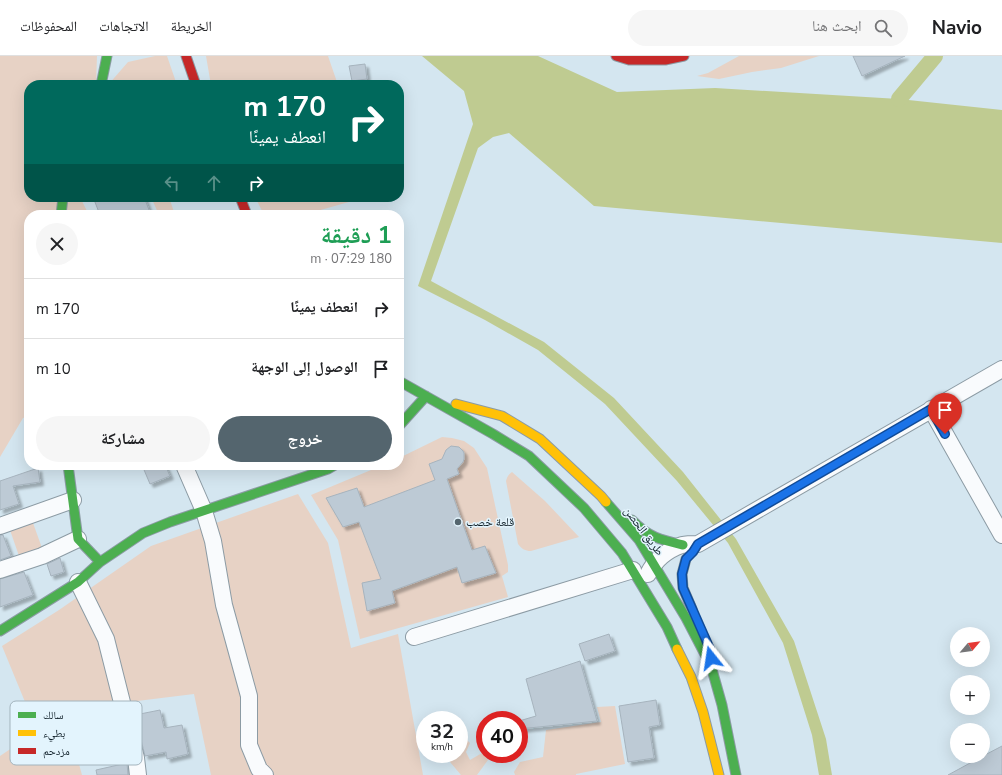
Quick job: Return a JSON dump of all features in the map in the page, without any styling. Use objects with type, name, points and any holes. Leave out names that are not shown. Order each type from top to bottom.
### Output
[{"type":"main road","points":[[102,80],[106,56]]},
{"type":"main road","points":[[186,56],[194,80]]},
{"type":"main road","points":[[616,56],[629,60],[665,60],[684,56]]},
{"type":"main road","name":"طريق الحصن","points":[[404,384],[529,456],[584,508],[622,553],[667,627],[691,677],[703,712],[719,775]]},
{"type":"main road","points":[[404,420],[426,396]]},
{"type":"main road","name":"طريق الحصن","points":[[426,396],[502,416],[540,439],[602,496],[639,540],[654,568],[686,618],[711,666],[722,706],[736,775]]},
{"type":"main road","points":[[540,439],[608,494],[640,529],[664,541],[695,546],[682,574],[683,588],[710,649],[711,666]]},
{"type":"main road","points":[[69,470],[78,539],[100,562]]},
{"type":"main road","points":[[0,631],[78,582],[100,562],[143,533],[170,522],[319,470]]},
{"type":"street","points":[[622,553],[634,564],[668,569],[678,565],[695,546],[1002,369]]},
{"type":"street","points":[[931,409],[1002,535]]},
{"type":"street","points":[[186,470],[204,511],[213,541],[224,605],[249,696],[249,745],[259,769],[265,775]]},
{"type":"street","points":[[0,526],[72,500]]},
{"type":"street","points":[[0,570],[42,556],[78,539]]},
{"type":"street","points":[[643,588],[645,579],[654,568]]},
{"type":"street","points":[[414,637],[633,570]]},
{"type":"street","points":[[78,582],[106,639],[122,701]]},
{"type":"street","points":[[137,765],[138,775]]},
{"type":"shaded area","points":[[0,56],[97,56],[96,80],[24,80],[24,202],[82,202],[86,210],[24,210],[24,418],[0,457]]},
{"type":"shaded area","points":[[155,56],[167,56],[175,80],[112,80],[128,62]]},
{"type":"shaded area","points":[[206,56],[328,56],[336,80],[210,80]]},
{"type":"shaded area","points":[[422,56],[538,56],[617,92],[715,88],[899,99],[1002,110],[1002,243],[594,206],[509,133],[493,137],[478,148],[431,281],[544,342],[614,398],[683,472],[736,539],[794,641],[826,739],[832,775],[819,775],[812,735],[783,643],[728,543],[677,481],[605,404],[538,350],[485,320],[418,286],[473,124],[464,91]]},
{"type":"shaded area","points":[[739,56],[819,56],[781,68],[719,79],[697,76],[708,73]]},
{"type":"shaded area","points":[[153,202],[171,202],[173,210],[157,210]]},
{"type":"shaded area","points":[[258,202],[349,202],[321,210],[262,210]]},
{"type":"shaded area","points":[[442,437],[464,441],[474,448],[487,468],[508,565],[508,572],[502,576],[508,597],[360,639],[338,540],[311,495],[371,470],[404,470],[404,456]]},
{"type":"shaded area","points":[[512,472],[545,501],[579,537],[531,551],[525,550],[521,547],[518,544],[506,481]]},
{"type":"shaded area","points":[[298,494],[328,543],[351,648],[398,634],[416,736],[416,763],[421,763],[423,775],[211,775],[194,694],[137,701],[25,701],[2,646],[59,610],[151,546]]},
{"type":"shaded area","points":[[33,523],[42,548],[19,556],[10,530]]},
{"type":"shaded area","points":[[615,706],[625,764],[576,775],[515,775],[514,772],[519,763],[528,763],[528,760],[543,757],[546,730],[601,722],[597,707]]},
{"type":"shaded area","points":[[10,749],[10,765],[79,765],[82,775],[0,775],[0,756]]},
{"type":"shaded area","points":[[468,756],[470,760],[476,756],[476,763],[486,763],[477,775],[461,775],[451,763],[468,763]]},
{"type":"building","points":[[853,56],[905,56],[862,76]]},
{"type":"building","points":[[365,64],[367,79],[352,80],[349,66]]},
{"type":"building","points":[[95,202],[146,202],[149,210],[98,210]]},
{"type":"building","points":[[451,446],[459,447],[464,453],[463,462],[457,469],[459,474],[447,479],[472,550],[485,546],[496,573],[462,583],[457,567],[392,591],[395,603],[367,611],[362,583],[381,579],[359,522],[343,527],[326,498],[357,488],[364,507],[435,480],[429,464],[442,459],[446,450]]},
{"type":"building","points":[[32,470],[38,470],[40,482],[13,486],[19,504],[0,510],[0,481]]},
{"type":"building","points":[[144,470],[167,470],[170,476],[150,484]]},
{"type":"building","points":[[0,535],[3,535],[11,556],[0,560]]},
{"type":"building","points":[[60,558],[64,572],[51,576],[47,564]]},
{"type":"building","points":[[24,572],[33,595],[0,607],[0,579]]},
{"type":"building","points":[[609,634],[615,651],[585,661],[579,644]]},
{"type":"building","points":[[580,661],[597,721],[528,728],[528,718],[536,716],[526,679]]},
{"type":"building","points":[[656,700],[660,725],[649,727],[654,758],[628,762],[619,706]]},
{"type":"building","points":[[160,710],[164,728],[182,725],[188,754],[167,759],[166,752],[145,756],[142,744],[142,714]]},
{"type":"building","points":[[1002,746],[1002,775],[948,775],[970,763],[990,763],[990,752]]},
{"type":"building","points":[[118,765],[127,765],[128,775],[97,775],[96,770]]},
{"type":"waterway","points":[[899,99],[935,56]]},
{"type":"traffic: fast","points":[[102,80],[107,56]]},
{"type":"traffic: fast","points":[[62,202],[62,210]]},
{"type":"traffic: fast","points":[[404,384],[529,456],[584,508],[622,553],[667,627],[677,649]]},
{"type":"traffic: fast","points":[[404,420],[426,396]]},
{"type":"traffic: fast","points":[[69,470],[78,539],[100,562]]},
{"type":"traffic: fast","points":[[0,631],[78,582],[100,562],[143,533],[170,522],[325,470]]},
{"type":"traffic: fast","points":[[606,502],[639,540],[686,618],[711,666],[722,705],[736,775]]},
{"type":"traffic: fast","points":[[632,520],[638,526],[655,537],[683,545]]},
{"type":"traffic: fast","points":[[686,559],[682,574],[683,588],[692,609]]},
{"type":"traffic: slow","points":[[456,404],[502,416],[540,439],[606,502]]},
{"type":"traffic: slow","points":[[677,649],[691,677],[703,712],[719,775]]},
{"type":"traffic: jam","points":[[186,56],[194,80]]},
{"type":"traffic: jam","points":[[616,56],[629,60],[665,60],[684,56]]},
{"type":"traffic: jam","points":[[242,202],[245,210]]},
{"type":"place","name":"قلعة خصب","points":[[458,522]]},
{"type":"route","points":[[711,658],[710,649],[683,588],[682,574],[686,559],[698,544],[931,409],[945,434]]}]
